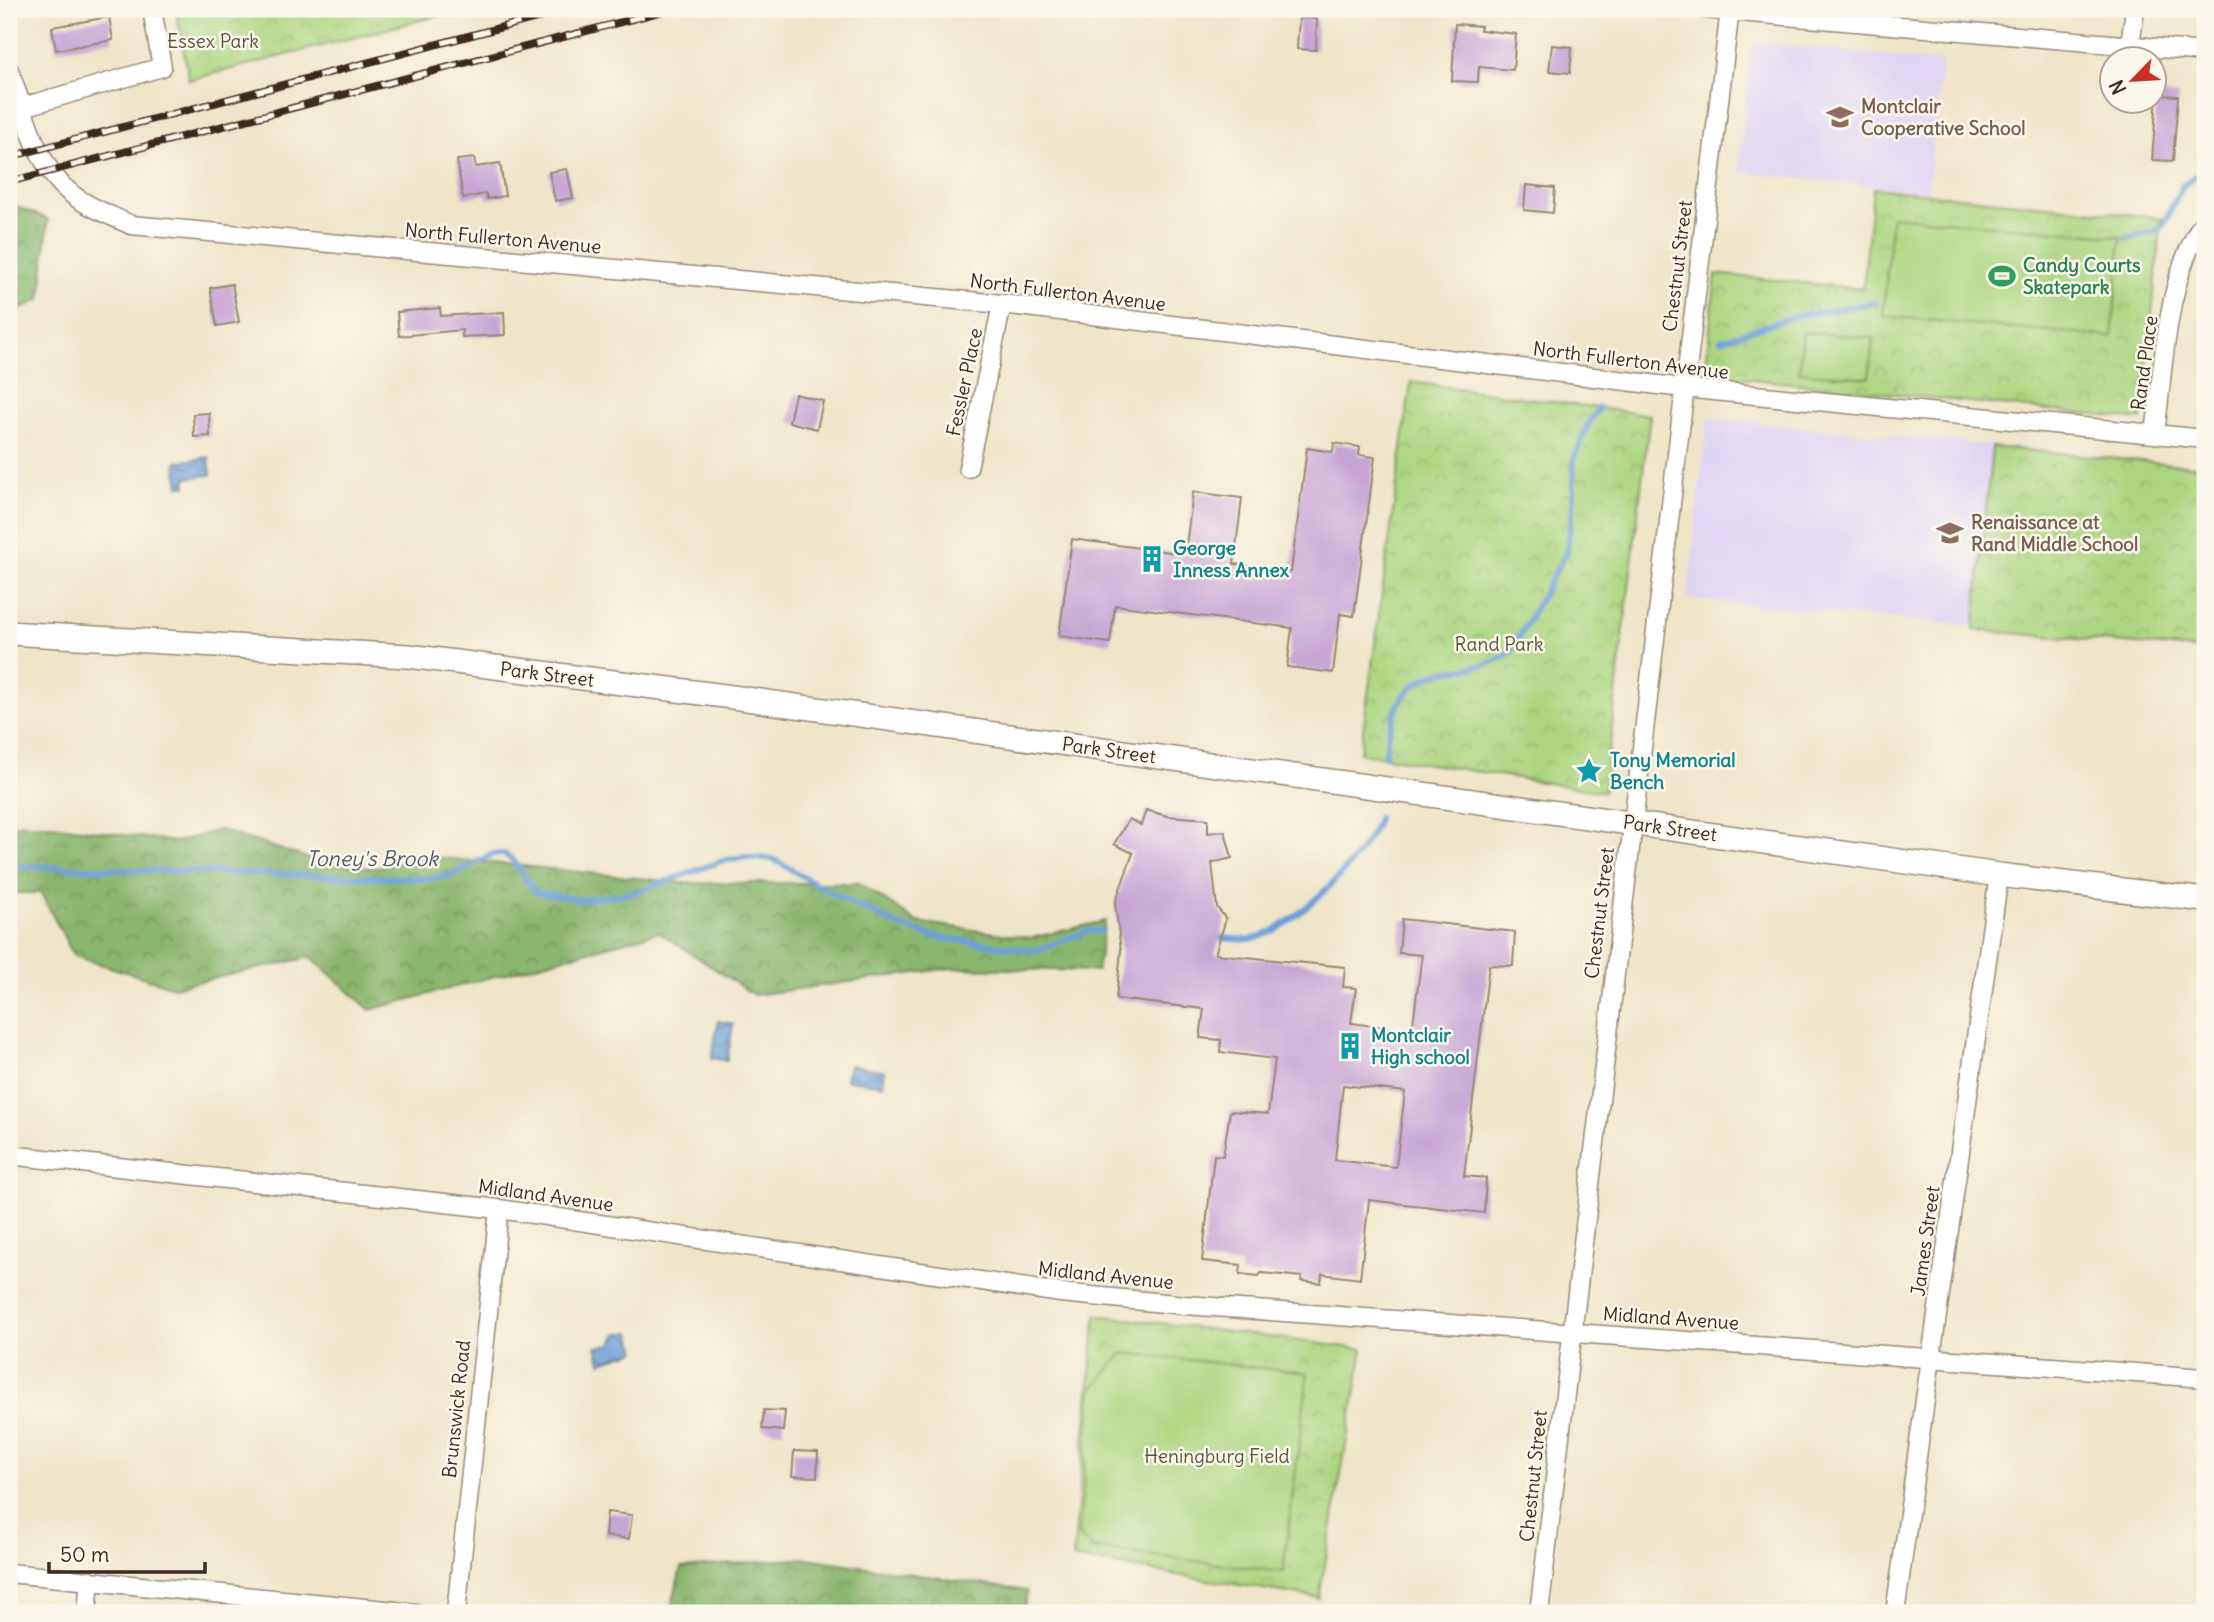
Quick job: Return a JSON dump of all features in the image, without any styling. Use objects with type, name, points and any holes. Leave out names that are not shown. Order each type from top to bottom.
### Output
[{"type":"street","points":[[23,107],[162,67],[152,9]]},
{"type":"street","points":[[1704,9],[2205,52]]},
{"type":"street","points":[[2130,45],[2135,9]]},
{"type":"street","name":"Chestnut Street","points":[[1539,1613],[1570,1332],[1730,10]]},
{"type":"street","name":"North Fullerton Avenue","points":[[9,70],[38,149],[58,179],[72,195],[131,225],[1002,304],[1683,388],[2205,439]]},
{"type":"street","name":"Rand Place","points":[[2155,434],[2174,296],[2186,255],[2205,220]]},
{"type":"street","name":"Fessler Place","points":[[968,468],[1002,304]]},
{"type":"street","name":"Park Street","points":[[9,633],[408,656],[725,696],[1999,875],[2205,900]]},
{"type":"street","name":"James Street","points":[[1895,1613],[1999,875]]},
{"type":"street","name":"Midland Avenue","points":[[9,1155],[499,1209],[1060,1293],[2205,1378]]},
{"type":"street","name":"Brunswick Road","points":[[456,1613],[499,1209]]},
{"type":"street","points":[[9,1573],[416,1613]]},
{"type":"street","points":[[87,1613],[90,1580]]},
{"type":"shaded area","name":"Montclair Cooperative School","points":[[1752,42],[1942,62],[1928,192],[1739,172]]},
{"type":"shaded area","name":"Renaissance at Rand Middle School","points":[[1708,418],[2205,466],[2205,649],[1687,599]]},
{"type":"green space","name":"Essex Park","points":[[176,9],[464,9],[189,80]]},
{"type":"green space","points":[[1873,188],[2162,218],[2141,420],[1705,374],[1716,274],[1863,289]]},
{"type":"green space","points":[[9,204],[48,219],[41,299],[9,315]]},
{"type":"green space","name":"Candy Courts Skatepark","points":[[1892,216],[2121,237],[2112,337],[1883,316]]},
{"type":"green space","points":[[1803,332],[1873,338],[1869,378],[1799,372]]},
{"type":"green space","name":"Rand Park","points":[[1411,382],[1650,415],[1604,792],[1360,753]]},
{"type":"green space","points":[[1992,447],[2205,467],[2205,650],[1974,630]]},
{"type":"green space","points":[[9,824],[45,824],[176,842],[220,830],[322,863],[372,868],[435,857],[685,883],[859,883],[917,922],[1031,938],[1105,921],[1097,971],[952,968],[754,995],[659,932],[370,1010],[311,957],[174,987],[74,956],[41,893],[9,893]]},
{"type":"green space","name":"Heningburg Field","points":[[1096,1315],[1363,1349],[1319,1598],[1073,1558]]},
{"type":"green space","name":"Heningburg Field","points":[[1123,1353],[1308,1373],[1283,1572],[1092,1548],[1079,1536],[1092,1389]]},
{"type":"green space","points":[[807,1558],[1027,1591],[1023,1613],[670,1613],[681,1568]]},
{"type":"water","points":[[209,457],[211,475],[186,478],[186,486],[179,486],[176,462]]},
{"type":"water","points":[[718,1021],[733,1024],[727,1061],[712,1058]]},
{"type":"water","points":[[849,1065],[885,1071],[883,1085],[846,1080]]},
{"type":"water","points":[[631,1332],[637,1351],[601,1362],[596,1347],[612,1344],[616,1334]]},
{"type":"building","points":[[109,17],[113,40],[56,50],[52,27]]},
{"type":"building","points":[[1299,18],[1317,19],[1316,50],[1297,49]]},
{"type":"building","points":[[1455,24],[1481,26],[1480,30],[1516,34],[1513,70],[1479,67],[1478,82],[1452,81]]},
{"type":"building","points":[[1552,45],[1572,47],[1570,73],[1549,71]]},
{"type":"building","points":[[2168,96],[2178,96],[2173,161],[2152,160],[2155,116],[2168,116]]},
{"type":"building","points":[[474,158],[476,167],[500,163],[505,196],[487,199],[486,194],[463,198],[457,160]]},
{"type":"building","points":[[567,169],[573,198],[555,201],[549,172]]},
{"type":"building","points":[[1526,185],[1555,188],[1553,213],[1524,210]]},
{"type":"building","points":[[232,284],[239,322],[217,326],[210,288]]},
{"type":"building","points":[[440,308],[441,316],[504,312],[505,335],[462,337],[462,330],[399,336],[397,312]]},
{"type":"building","points":[[795,394],[823,401],[817,429],[789,422]]},
{"type":"building","points":[[209,413],[210,436],[194,437],[193,414]]},
{"type":"building","name":"George Inness Annex","points":[[1334,443],[1360,447],[1359,455],[1375,457],[1354,616],[1340,614],[1333,673],[1287,667],[1292,628],[1115,605],[1110,643],[1059,636],[1072,539],[1185,554],[1193,492],[1242,498],[1234,564],[1291,572],[1307,448],[1333,452]]},
{"type":"building","name":"Montclair High school","points":[[1146,810],[1167,816],[1208,819],[1208,833],[1225,831],[1232,858],[1212,863],[1217,907],[1226,919],[1215,954],[1345,967],[1343,987],[1356,988],[1351,1023],[1412,1031],[1422,955],[1399,953],[1402,919],[1515,932],[1513,966],[1489,965],[1464,1176],[1486,1178],[1484,1213],[1369,1200],[1360,1279],[1322,1274],[1321,1283],[1301,1281],[1302,1277],[1240,1274],[1241,1265],[1202,1261],[1214,1155],[1223,1156],[1230,1111],[1268,1114],[1275,1059],[1220,1052],[1221,1040],[1200,1038],[1204,1009],[1116,999],[1121,951],[1115,903],[1133,853],[1114,844],[1129,819],[1141,825]],"holes":[[[1343,1085],[1405,1092],[1396,1167],[1335,1160]]]},
{"type":"building","points":[[764,1410],[785,1411],[783,1431],[762,1429]]},
{"type":"building","points":[[794,1451],[818,1452],[817,1477],[792,1476]]},
{"type":"building","points":[[607,1512],[632,1515],[629,1539],[605,1536]]},
{"type":"waterway","name":"Toney's Brook","points":[[2126,238],[2153,232],[2164,224],[2182,186],[2205,169]]},
{"type":"waterway","name":"Toney's Brook","points":[[1721,340],[1796,316],[1875,303]]},
{"type":"waterway","name":"Toney's Brook","points":[[1385,755],[1395,713],[1409,690],[1432,675],[1489,663],[1511,652],[1567,551],[1573,506],[1574,458],[1588,424],[1599,408]]},
{"type":"waterway","points":[[1222,938],[1260,937],[1275,930],[1311,904],[1346,869],[1360,851],[1378,818]]},
{"type":"waterway","name":"Toney's Brook","points":[[9,866],[426,879],[449,876],[493,854],[504,854],[513,860],[535,892],[581,900],[637,892],[722,861],[744,857],[773,859],[832,893],[897,925],[935,937],[1036,951],[1087,931],[1102,931]]},
{"type":"railway","points":[[9,157],[571,9]]},
{"type":"railway","points":[[9,182],[671,9]]},
{"type":"place","name":"Montclair Cooperative School","points":[[1840,117]]},
{"type":"place","name":"Candy Courts Skatepark","points":[[2002,276]]},
{"type":"place","name":"Renaissance at Rand Middle School","points":[[1950,533]]},
{"type":"place","name":"George Inness Annex","points":[[1152,559]]},
{"type":"place","name":"Tony Memorial Bench","points":[[1589,771]]},
{"type":"place","name":"Montclair High school","points":[[1350,1046]]}]
